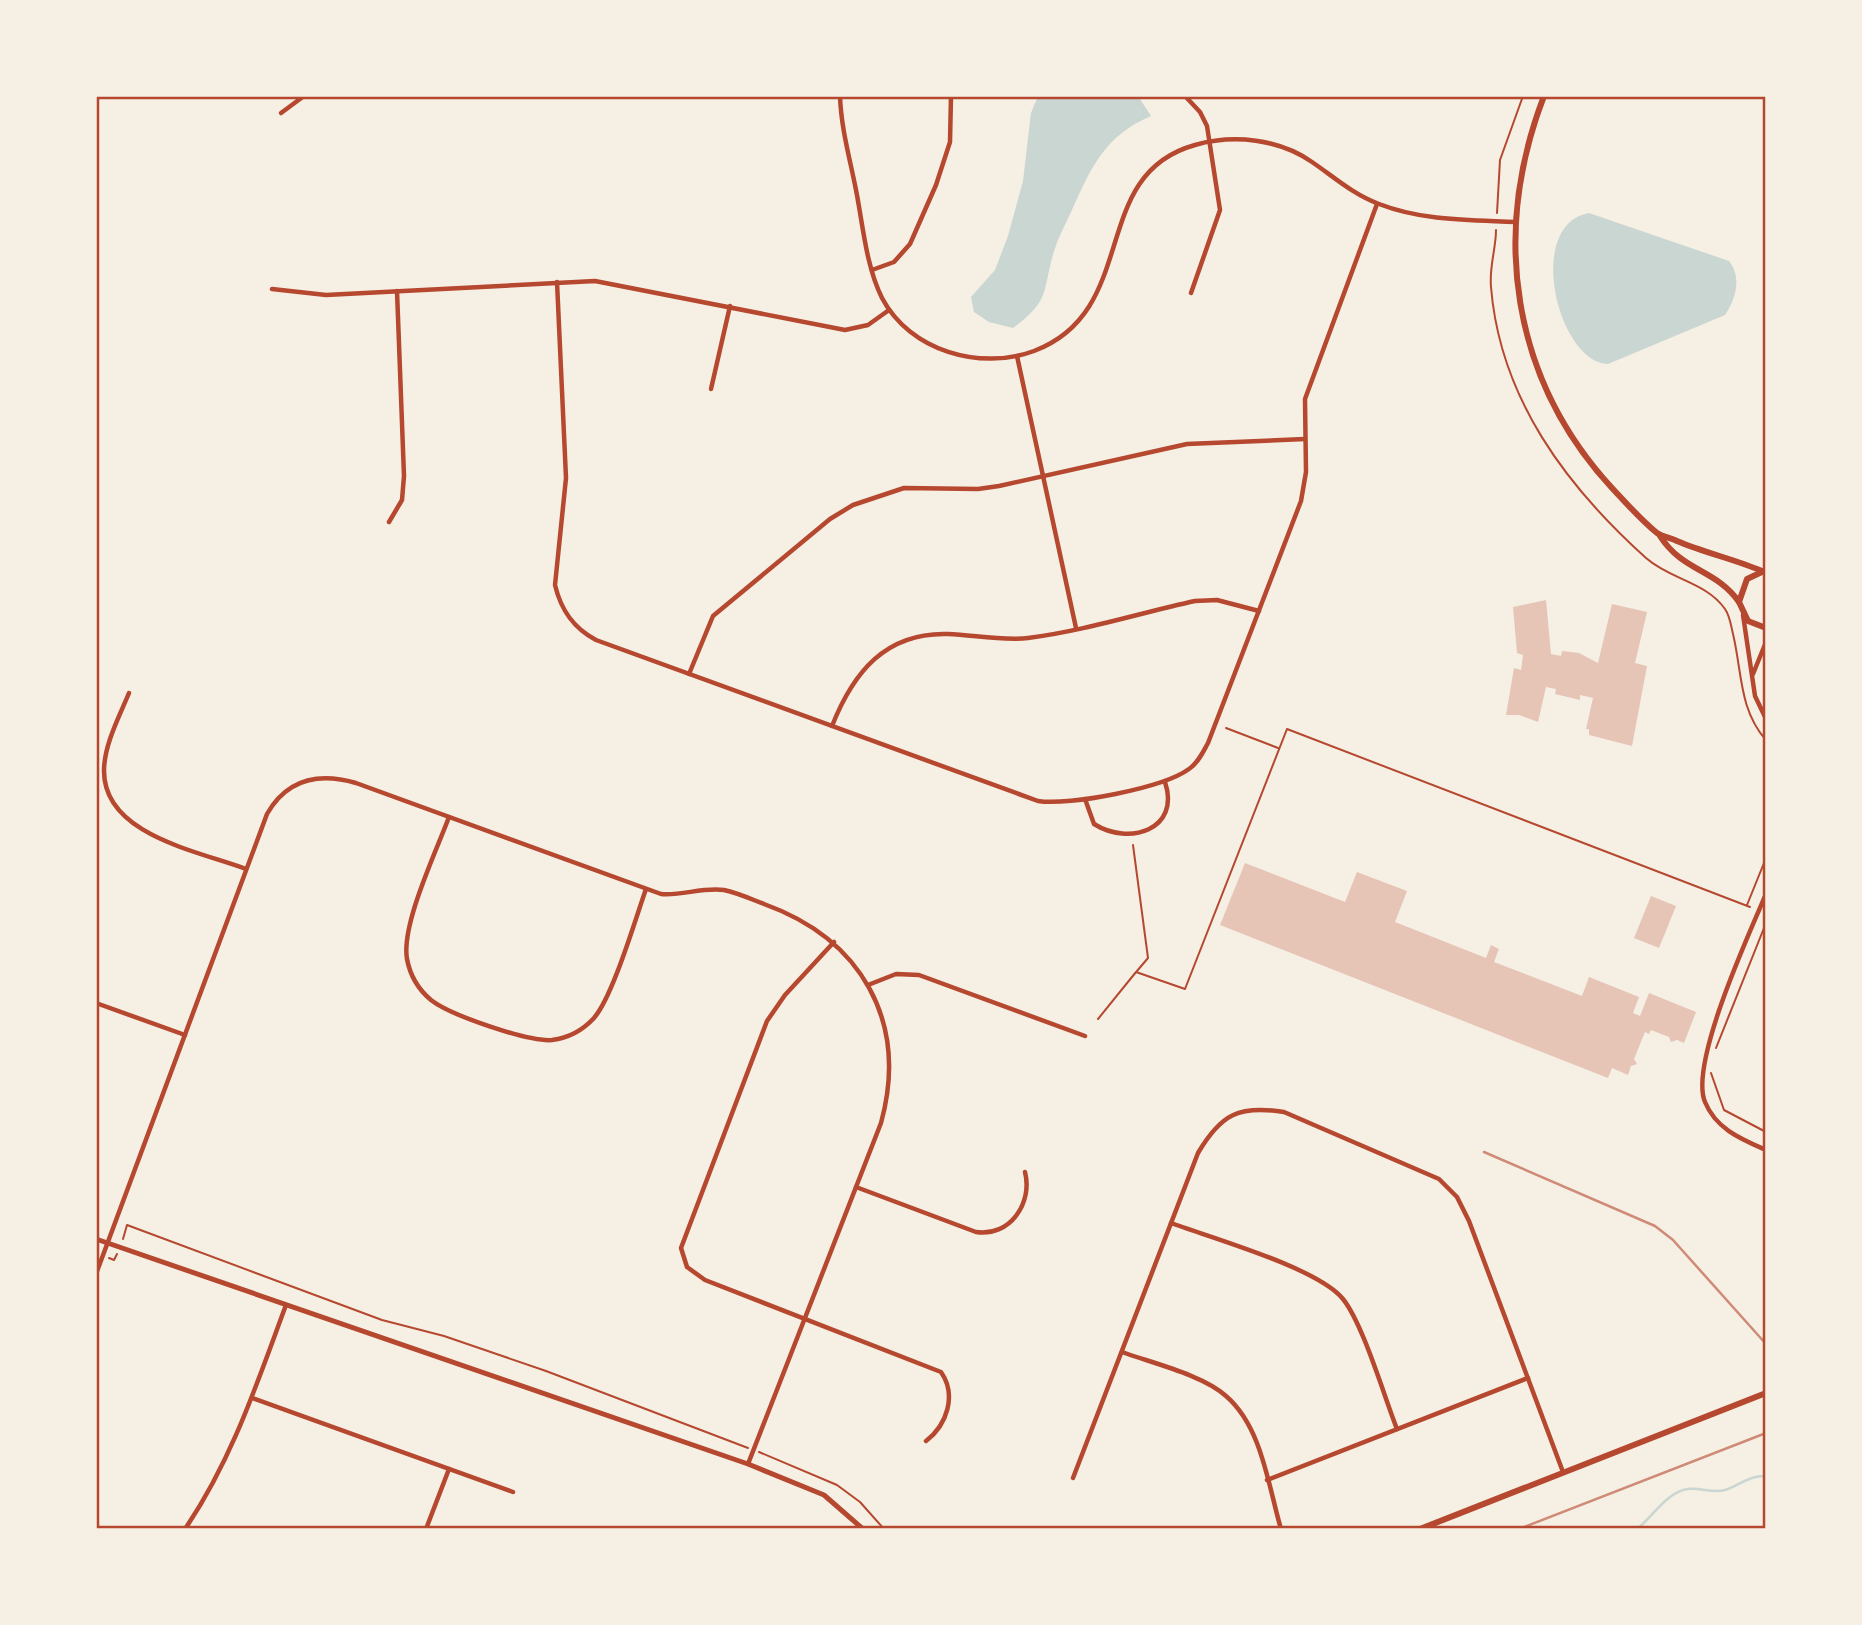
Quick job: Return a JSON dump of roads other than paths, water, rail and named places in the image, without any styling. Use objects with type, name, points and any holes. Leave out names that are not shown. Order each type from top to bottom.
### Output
[{"type":"main road","points":[[1544,96],[1520,174],[1515,222],[1521,310],[1544,386],[1584,456],[1659,534],[1671,554],[1727,585],[1739,602],[1743,615],[1755,625],[1766,628]]},
{"type":"main road","points":[[1659,534],[1694,550],[1764,571]]},
{"type":"main road","points":[[1739,602],[1742,585],[1754,574],[1764,571]]},
{"type":"main road","points":[[1420,1529],[1766,1393]]},
{"type":"street","points":[[281,113],[304,96]]},
{"type":"street","points":[[840,96],[872,270],[889,310],[910,331],[943,350],[979,359],[1017,356],[1049,344],[1090,307],[1107,273],[1127,205],[1147,174],[1177,152],[1210,142],[1257,141],[1289,149],[1377,204],[1430,218],[1515,222]]},
{"type":"street","points":[[872,270],[894,262],[910,244],[936,186],[950,142],[951,96]]},
{"type":"street","points":[[1185,96],[1200,112],[1210,142],[1220,209],[1191,293]]},
{"type":"street","points":[[557,282],[566,478],[555,584],[559,600],[574,624],[584,634],[689,674],[1038,801],[1064,803],[1165,782],[1191,768],[1208,743],[1301,501],[1305,486],[1307,392],[1377,204]]},
{"type":"street","points":[[272,289],[326,295],[557,282],[620,284],[845,330],[868,325],[889,310]]},
{"type":"street","points":[[389,523],[402,500],[404,476],[397,291]]},
{"type":"street","points":[[711,390],[730,306]]},
{"type":"street","points":[[1017,356],[1076,628]]},
{"type":"street","points":[[689,674],[713,616],[830,519],[853,505],[904,488],[978,489],[1187,444],[1305,439]]},
{"type":"street","points":[[832,726],[843,698],[865,666],[893,646],[912,638],[945,634],[1024,638],[1195,601],[1217,600],[1259,611]]},
{"type":"street","points":[[1743,615],[1746,653],[1753,675],[1755,696],[1766,719]]},
{"type":"street","points":[[1753,675],[1766,642]]},
{"type":"street","points":[[129,693],[108,747],[104,769],[107,792],[118,812],[136,827],[246,869]]},
{"type":"street","points":[[96,1274],[246,869],[274,802],[283,791],[309,778],[335,777],[646,890],[674,895],[710,890],[736,893],[798,918],[834,942],[868,985],[886,1028],[889,1084],[881,1123],[748,1464]]},
{"type":"street","points":[[1085,799],[1094,824],[1115,835],[1137,834],[1164,815],[1168,800],[1165,782]]},
{"type":"street","points":[[449,817],[406,936],[411,973],[434,1002],[521,1037],[537,1040],[564,1038],[584,1028],[594,1017],[605,997],[646,890]]},
{"type":"street","points":[[1766,894],[1707,1046],[1701,1076],[1704,1101],[1715,1118],[1737,1138],[1766,1150]]},
{"type":"street","points":[[834,942],[785,995],[767,1021],[681,1248],[687,1267],[694,1273],[941,1372],[950,1390],[950,1400],[939,1431],[926,1441]]},
{"type":"street","points":[[868,985],[896,974],[919,975],[1085,1036]]},
{"type":"street","points":[[96,1003],[185,1035]]},
{"type":"street","points":[[1073,1478],[1198,1153],[1210,1133],[1225,1118],[1244,1110],[1284,1112],[1439,1180],[1457,1197],[1469,1221],[1563,1472]]},
{"type":"street","points":[[856,1187],[976,1232],[994,1233],[1014,1219],[1027,1184],[1025,1172]]},
{"type":"street","points":[[1171,1223],[1308,1275],[1333,1288],[1345,1301],[1355,1321],[1397,1429]]},
{"type":"street","points":[[96,1239],[748,1464],[824,1495],[863,1529]]},
{"type":"street","points":[[185,1529],[225,1464],[286,1305]]},
{"type":"street","points":[[1122,1352],[1224,1394],[1244,1415],[1281,1529]]},
{"type":"street","points":[[1266,1479],[1528,1378]]},
{"type":"street","points":[[251,1398],[513,1492]]},
{"type":"street","points":[[426,1529],[449,1469]]},
{"type":"waterway","points":[[1637,1529],[1666,1500],[1680,1491],[1720,1491],[1750,1479],[1766,1476]]},
{"type":"railway","points":[[1484,1152],[1655,1226],[1673,1240],[1766,1344]]},
{"type":"railway","points":[[1519,1529],[1766,1433]]}]
